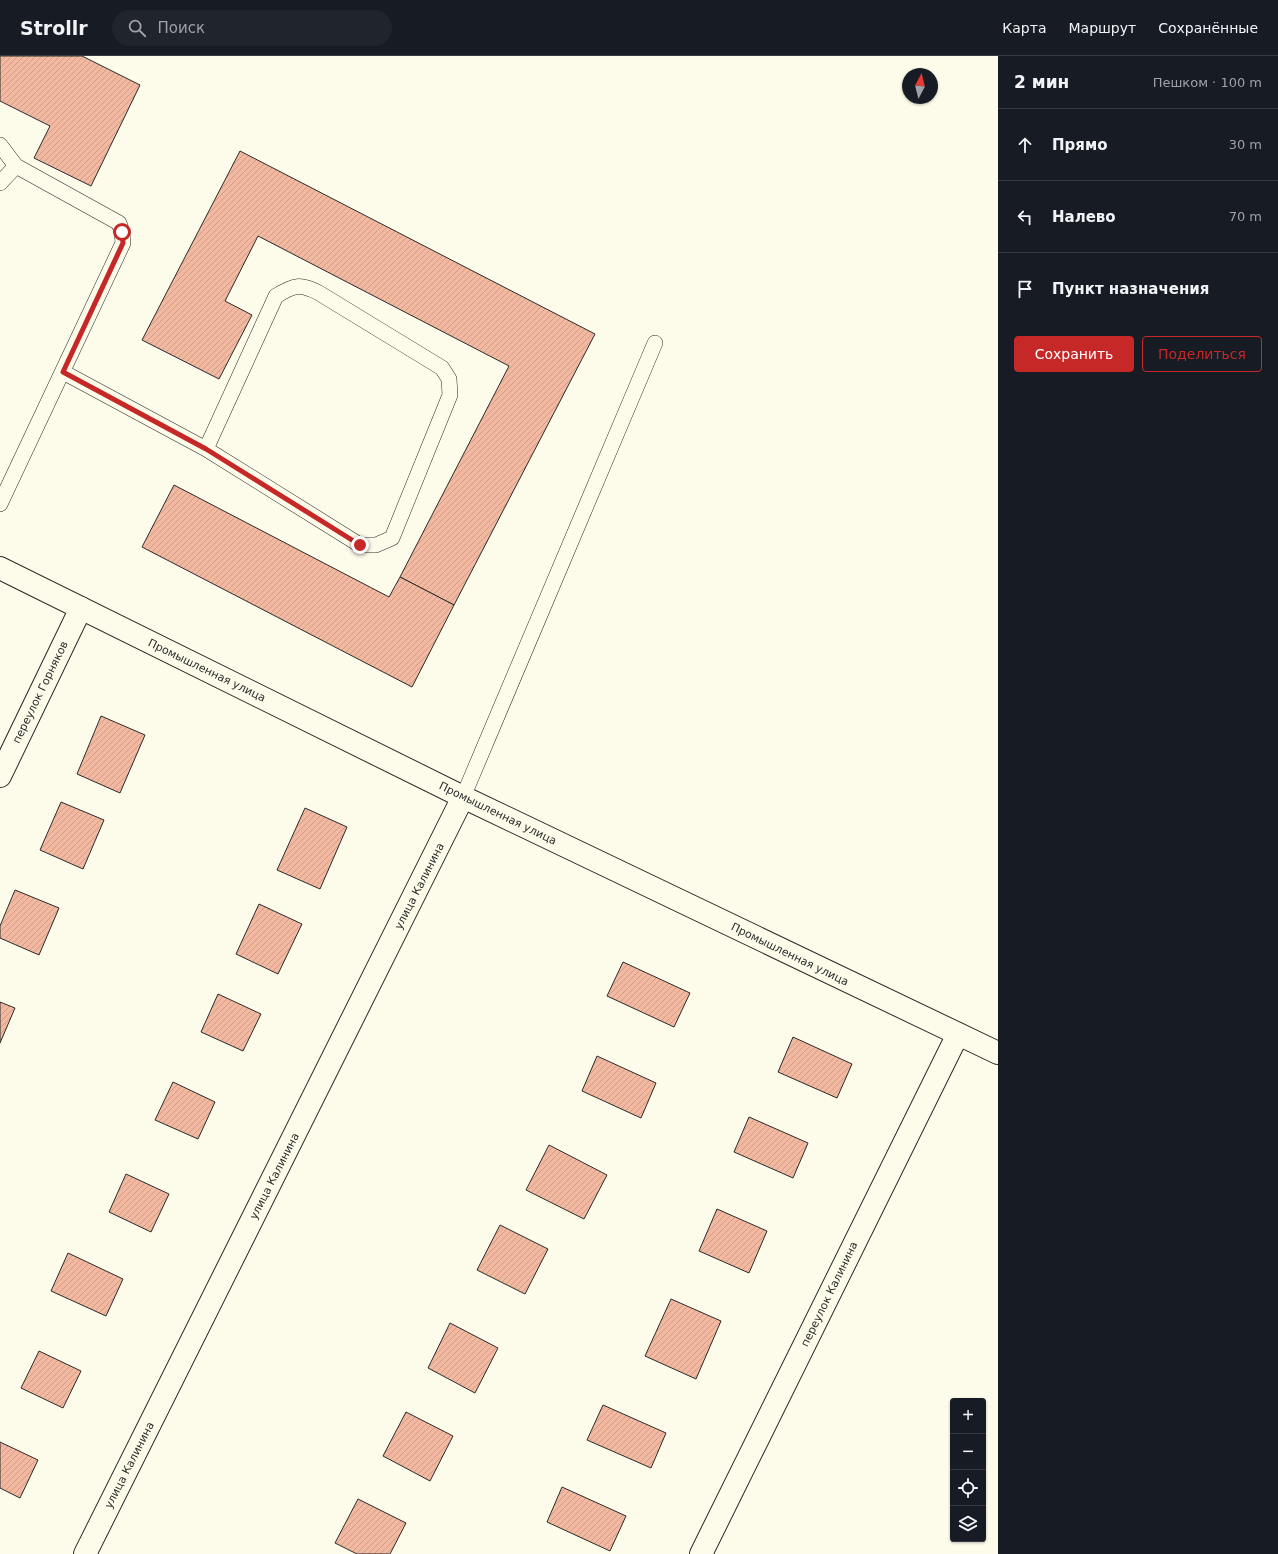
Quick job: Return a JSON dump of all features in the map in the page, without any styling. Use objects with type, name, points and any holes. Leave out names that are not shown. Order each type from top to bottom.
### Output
[{"type":"street","name":"Промышленная улица","points":[[0,568],[463,797],[998,1053]]},
{"type":"street","name":"переулок Горняков","points":[[0,776],[81,608]]},
{"type":"street","name":"улица Калинина","points":[[85,1554],[463,797]]},
{"type":"street","name":"переулок Калинина","points":[[701,1554],[958,1034]]},
{"type":"lane","points":[[0,145],[16,166],[119,223],[123,243],[0,504]]},
{"type":"lane","points":[[0,183],[16,166]]},
{"type":"lane","points":[[63,372],[206,449],[360,545],[376,545],[392,538],[450,395],[449,379],[442,368],[307,286],[290,287],[276,296],[206,449]]},
{"type":"lane","points":[[463,797],[655,343]]},
{"type":"building","points":[[0,56],[82,56],[140,85],[91,186],[34,158],[50,126],[0,101]]},
{"type":"building","points":[[240,151],[595,334],[454,605],[400,577],[509,366],[258,236],[225,301],[252,315],[219,379],[142,340]]},
{"type":"building","points":[[174,485],[389,597],[400,577],[454,605],[412,687],[142,547]]},
{"type":"building","points":[[101,716],[145,735],[120,793],[77,774]]},
{"type":"building","points":[[61,802],[104,820],[83,869],[40,850]]},
{"type":"building","points":[[305,808],[347,827],[320,889],[277,870]]},
{"type":"building","points":[[15,890],[59,908],[39,955],[0,938],[0,926]]},
{"type":"building","points":[[259,904],[302,924],[278,974],[236,954]]},
{"type":"building","points":[[623,962],[690,993],[674,1027],[607,996]]},
{"type":"building","points":[[218,994],[261,1014],[243,1051],[201,1032]]},
{"type":"building","points":[[0,1002],[15,1008],[0,1043]]},
{"type":"building","points":[[793,1037],[852,1064],[837,1098],[778,1072]]},
{"type":"building","points":[[597,1056],[656,1083],[641,1118],[582,1091]]},
{"type":"building","points":[[173,1082],[215,1102],[198,1139],[155,1120]]},
{"type":"building","points":[[749,1117],[808,1143],[793,1178],[734,1152]]},
{"type":"building","points":[[549,1145],[607,1175],[584,1219],[526,1190]]},
{"type":"building","points":[[126,1174],[169,1194],[151,1232],[109,1212]]},
{"type":"building","points":[[717,1209],[767,1231],[749,1273],[699,1251]]},
{"type":"building","points":[[500,1225],[548,1249],[525,1294],[477,1270]]},
{"type":"building","points":[[68,1253],[123,1279],[106,1316],[51,1291]]},
{"type":"building","points":[[671,1299],[721,1321],[696,1379],[645,1356]]},
{"type":"building","points":[[450,1323],[498,1348],[475,1393],[428,1368]]},
{"type":"building","points":[[39,1351],[81,1371],[63,1408],[21,1388]]},
{"type":"building","points":[[603,1405],[666,1433],[651,1468],[587,1440]]},
{"type":"building","points":[[406,1412],[453,1436],[430,1481],[383,1456]]},
{"type":"building","points":[[0,1442],[38,1460],[20,1498],[0,1488]]},
{"type":"building","points":[[562,1487],[626,1516],[610,1551],[547,1522]]},
{"type":"building","points":[[358,1499],[406,1523],[390,1554],[357,1554],[335,1543]]},
{"type":"route","points":[[122,232],[123,243],[63,372],[206,449],[360,545]]}]
